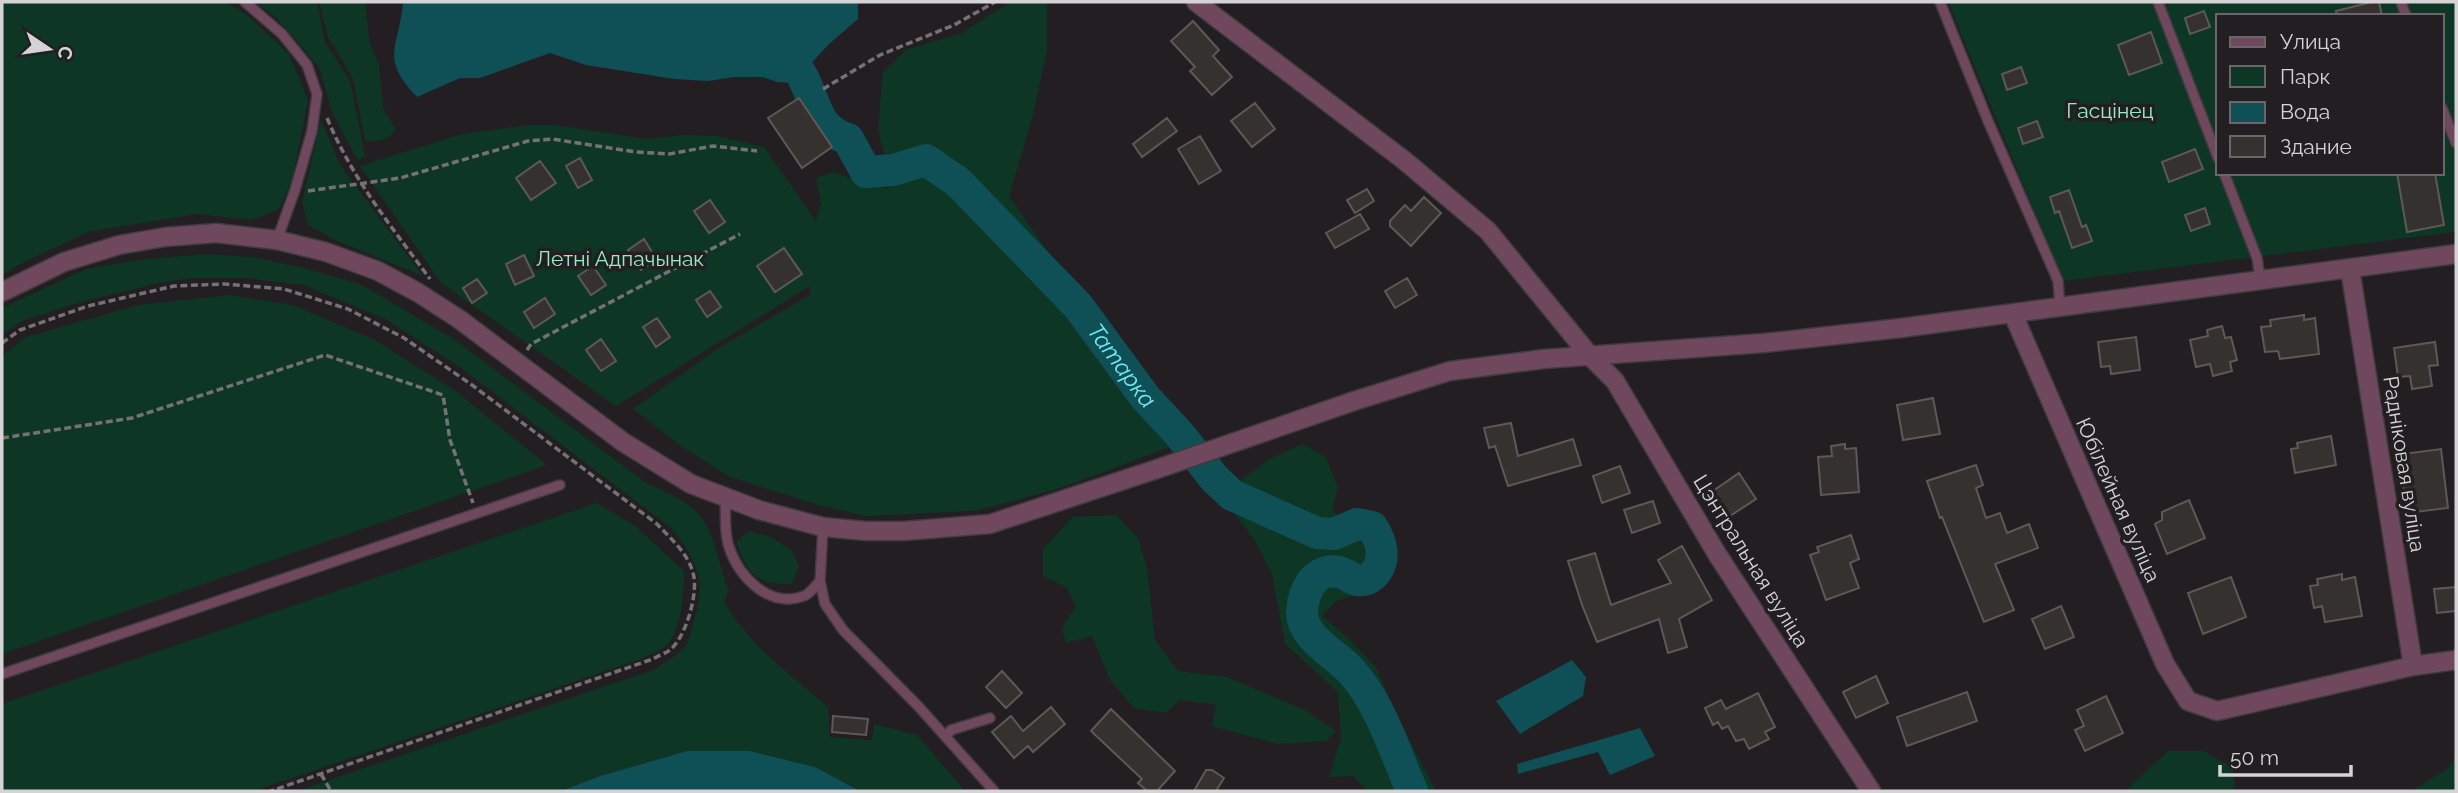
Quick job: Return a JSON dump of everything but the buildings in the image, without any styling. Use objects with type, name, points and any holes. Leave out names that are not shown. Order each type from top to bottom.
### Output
[{"type":"street","name":"Цэнтральная вуліца","points":[[1196,2],[1405,161],[1488,231],[1590,356],[1615,381],[1717,554],[1871,791]]},
{"type":"street","points":[[2,292],[64,262],[119,245],[165,236],[216,233],[277,240],[326,252],[378,271],[417,292],[458,319],[641,454],[691,484],[788,520],[823,527],[904,531],[990,524],[1354,401],[1450,372],[1544,359],[1764,343],[1902,328],[2260,278],[2456,254]]},
{"type":"street","name":"Радніковая вуліца","points":[[2350,269],[2413,666]]},
{"type":"street","name":"Юбілейная вуліца","points":[[2013,314],[2165,664],[2188,701],[2217,711],[2413,666]]},
{"type":"street","points":[[2413,666],[2456,660]]},
{"type":"lane","points":[[246,2],[282,34],[307,65],[317,94],[312,131],[277,240]]},
{"type":"lane","points":[[1940,2],[1988,121],[2058,281],[2060,307]]},
{"type":"lane","points":[[2158,2],[2216,153]]},
{"type":"lane","points":[[2444,113],[2456,144]]},
{"type":"lane","points":[[2225,175],[2257,258],[2260,278]]},
{"type":"lane","points":[[2,674],[560,485]]},
{"type":"lane","points":[[725,498],[728,545],[739,570],[757,590],[769,596],[792,598],[806,596],[820,581]]},
{"type":"lane","points":[[823,527],[820,581],[825,604],[843,630],[994,791]]},
{"type":"lane","points":[[946,737],[951,730],[990,718]]},
{"type":"path","points":[[823,89],[880,55],[954,25],[995,2]]},
{"type":"path","points":[[317,94],[345,159],[382,217],[434,286]]},
{"type":"path","points":[[295,190],[314,192],[400,178],[528,141],[552,139],[636,152],[669,154],[713,146],[757,151]]},
{"type":"path","points":[[517,363],[531,344],[740,234]]},
{"type":"path","points":[[2,343],[20,330],[88,306],[174,286],[224,284],[284,289],[348,309],[404,338],[472,385],[657,524],[680,548],[694,573],[693,599],[683,635],[670,649],[638,664],[271,791]]},
{"type":"path","points":[[2,438],[132,418],[325,355],[443,395],[450,440],[477,513]]},
{"type":"path","points":[[321,774],[331,791]]},
{"type":"green space","points":[[2,2],[226,2],[247,15],[289,54],[308,100],[292,181],[279,209],[252,220],[197,214],[88,232],[2,275]]},
{"type":"green space","points":[[254,2],[317,2],[325,42],[350,81],[365,156],[358,161],[332,112],[319,67],[275,16]]},
{"type":"green space","points":[[319,2],[365,2],[370,44],[379,65],[383,108],[396,130],[386,138],[378,141],[365,140],[353,79],[328,37]]},
{"type":"green space","name":"Летні Адпачынак","points":[[1010,2],[1047,2],[1047,51],[1032,119],[1009,196],[1106,330],[1080,328],[1170,447],[1064,487],[975,511],[865,516],[811,503],[728,476],[681,446],[633,409],[720,347],[810,295],[810,286],[616,406],[441,283],[360,166],[462,134],[529,125],[556,125],[645,139],[683,135],[717,136],[764,147],[816,221],[821,204],[816,178],[834,172],[889,189],[878,129],[883,72],[907,49],[960,34]]},
{"type":"green space","name":"Гасцінец","points":[[1948,2],[2456,2],[2456,232],[2063,281]]},
{"type":"green space","points":[[321,120],[340,165],[423,276],[337,241],[308,225],[302,202]]},
{"type":"green space","points":[[203,254],[252,257],[360,284],[452,338],[645,482],[675,496],[696,511],[710,532],[729,590],[724,601],[745,632],[785,671],[828,707],[830,737],[872,740],[874,724],[917,735],[965,791],[860,791],[815,767],[750,751],[687,751],[600,776],[561,791],[297,791],[656,669],[686,645],[697,609],[699,584],[694,562],[671,528],[457,365],[385,319],[303,285],[244,278],[190,278],[159,283],[81,302],[22,321],[2,335],[2,308],[86,269],[136,260]]},
{"type":"green space","points":[[230,295],[293,305],[375,340],[457,392],[547,465],[2,654],[2,356],[26,337],[138,305]]},
{"type":"green space","points":[[1302,444],[1326,457],[1338,488],[1332,509],[1363,545],[1378,588],[1336,601],[1322,616],[1376,667],[1396,714],[1436,791],[1368,791],[1353,776],[1329,777],[1341,738],[1338,692],[1285,644],[1272,574],[1257,544],[1234,513],[1239,481],[1270,459]]},
{"type":"green space","points":[[597,503],[635,526],[684,571],[683,600],[676,631],[666,646],[654,653],[254,791],[2,791],[2,704]]},
{"type":"green space","points":[[1116,515],[1138,538],[1147,568],[1155,640],[1178,671],[1227,677],[1305,710],[1336,731],[1326,741],[1277,744],[1212,726],[1216,705],[1180,700],[1166,713],[1134,708],[1110,680],[1092,636],[1066,643],[1062,628],[1076,606],[1066,587],[1043,576],[1043,549],[1073,517]]},
{"type":"green space","points":[[749,531],[768,536],[791,549],[799,566],[792,584],[762,580],[749,569],[737,541]]},
{"type":"green space","points":[[2168,751],[2203,751],[2233,768],[2235,791],[2125,791]]},
{"type":"green space","points":[[2456,757],[2456,791],[2411,791],[2447,769]]},
{"type":"water","points":[[403,2],[858,2],[858,19],[828,45],[793,83],[777,82],[763,77],[734,77],[708,81],[674,79],[586,65],[550,53],[480,78],[460,78],[417,97],[398,72],[395,62],[394,52]]},
{"type":"water","points":[[1572,660],[1586,677],[1583,696],[1520,734],[1496,701]]},
{"type":"water","points":[[1640,728],[1655,756],[1610,775],[1598,752],[1518,774],[1517,764]]},
{"type":"water","points":[[687,751],[750,751],[815,767],[860,791],[561,791],[600,776]]},
{"type":"waterway","name":"Татарка","points":[[773,39],[801,74],[822,121],[837,134],[848,139],[866,172],[893,170],[926,160],[958,182],[1078,306],[1145,397],[1214,478],[1232,495],[1317,533],[1334,534],[1357,524],[1372,527],[1382,551],[1380,564],[1373,575],[1360,580],[1339,572],[1323,573],[1311,582],[1302,613],[1314,638],[1352,672],[1371,699],[1412,791]]}]
